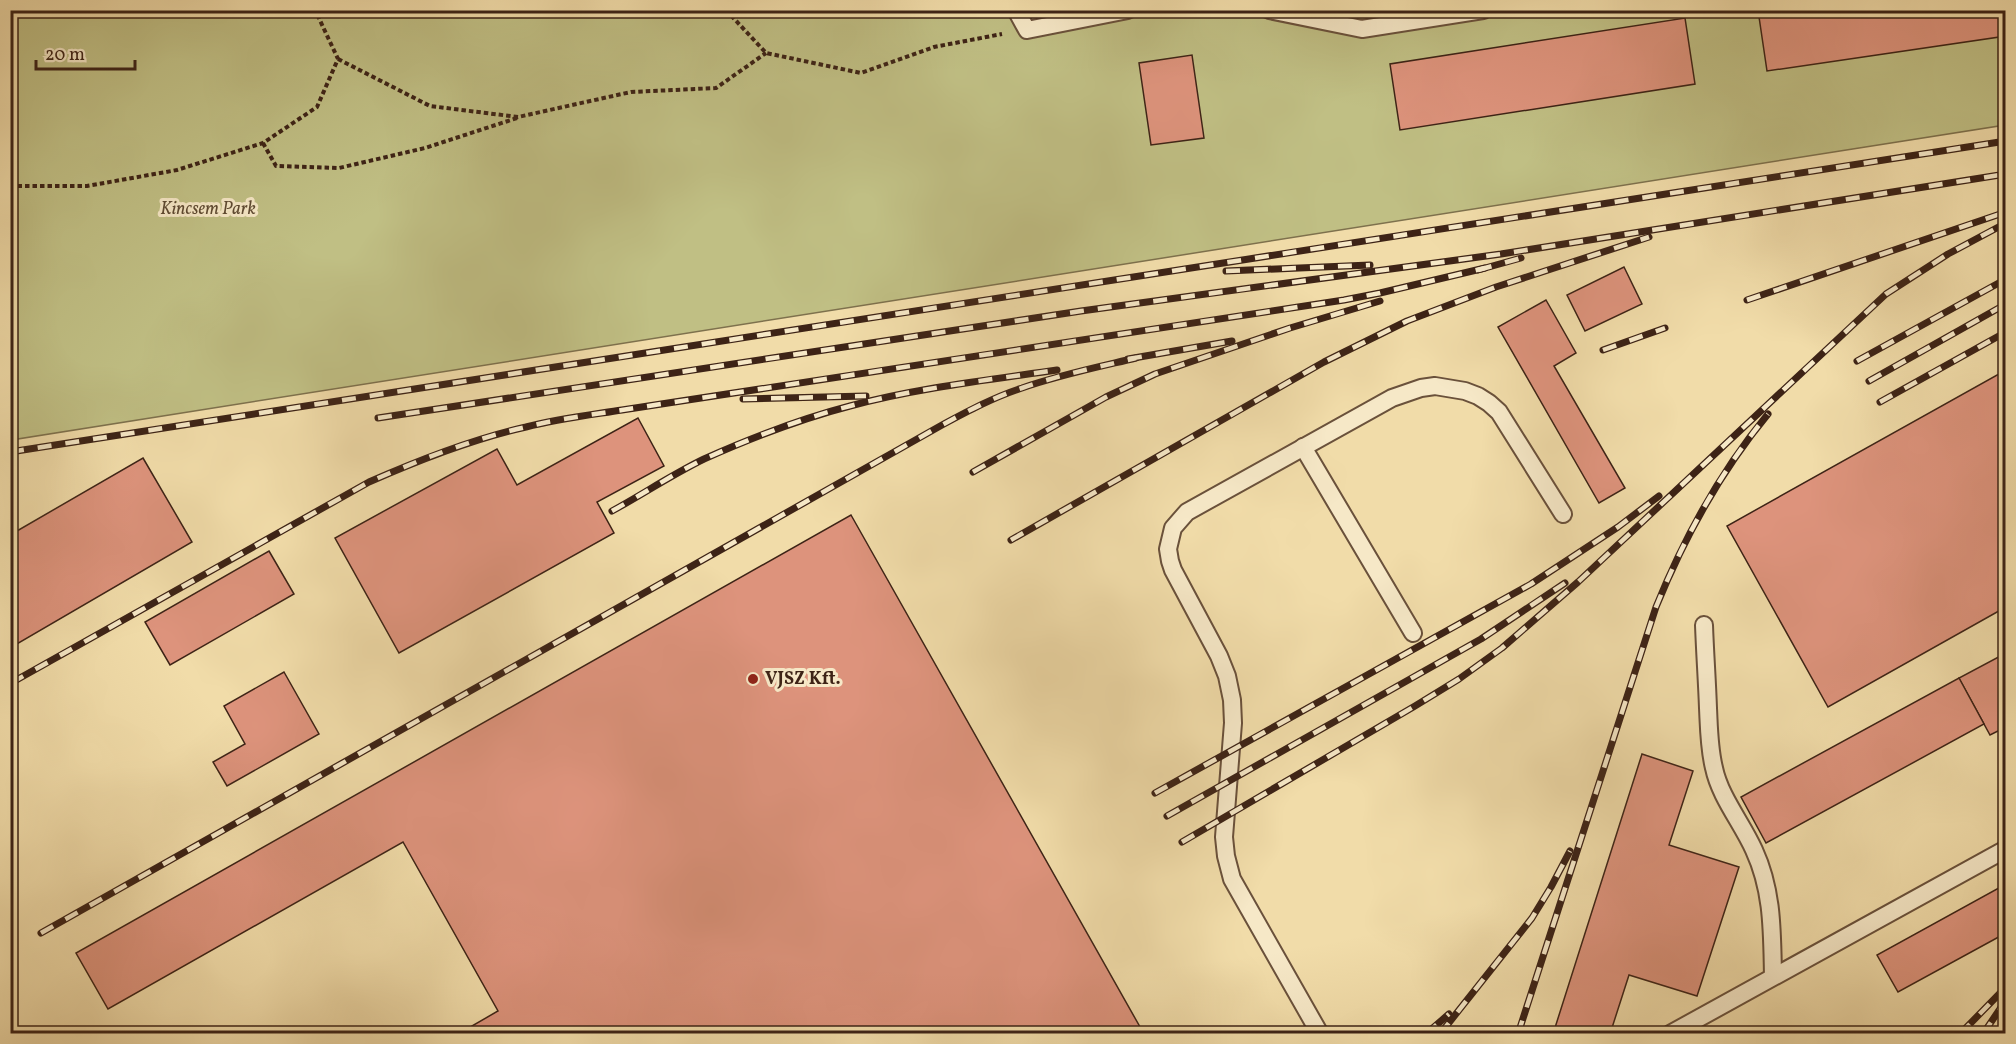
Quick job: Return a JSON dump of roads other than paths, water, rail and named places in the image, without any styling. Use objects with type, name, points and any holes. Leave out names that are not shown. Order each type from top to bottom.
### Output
[{"type":"lane","points":[[1016,10],[1027,30],[1128,10]]},
{"type":"lane","points":[[1272,11],[1362,30],[1483,10]]},
{"type":"lane","points":[[1320,1034],[1232,879],[1224,837],[1233,723],[1232,700],[1227,676],[1219,656],[1173,570],[1168,549],[1173,528],[1187,512],[1392,398],[1421,387],[1435,386],[1465,391],[1478,396],[1499,412],[1563,513]]},
{"type":"lane","points":[[1304,447],[1413,633]]},
{"type":"lane","points":[[1704,625],[1710,746],[1714,769],[1753,848],[1766,882],[1771,904],[1773,976]]},
{"type":"lane","points":[[1670,1034],[2006,849]]},
{"type":"railway","points":[[10,452],[2006,141]]},
{"type":"railway","points":[[378,418],[1081,311],[1501,254],[2006,174]]},
{"type":"railway","points":[[1747,300],[2006,212]]},
{"type":"railway","points":[[1182,842],[1415,706],[1459,679],[1502,648],[1578,582],[1886,294],[1948,254],[2006,223]]},
{"type":"railway","points":[[1011,540],[1324,362],[1407,321],[1496,287],[1649,237]]},
{"type":"railway","points":[[1478,270],[1521,258]]},
{"type":"railway","points":[[1226,271],[1370,265]]},
{"type":"railway","points":[[11,683],[369,482],[446,451],[506,432],[586,415],[1344,300],[1485,268]]},
{"type":"railway","points":[[1857,361],[2006,279]]},
{"type":"railway","points":[[973,472],[1106,397],[1155,374],[1290,328],[1380,301]]},
{"type":"railway","points":[[1869,381],[2006,304]]},
{"type":"railway","points":[[1603,350],[1665,328]]},
{"type":"railway","points":[[1880,402],[2006,332]]},
{"type":"railway","points":[[1128,359],[1232,341]]},
{"type":"railway","points":[[41,933],[942,425],[1001,396],[1036,383],[1136,358]]},
{"type":"railway","points":[[612,511],[704,459],[758,436],[813,417],[901,394],[1057,370]]},
{"type":"railway","points":[[743,399],[866,396]]},
{"type":"railway","points":[[1518,1034],[1656,607],[1704,506],[1734,459],[1768,414]]},
{"type":"railway","points":[[1155,793],[1531,584],[1618,527],[1659,496]]},
{"type":"railway","points":[[1167,816],[1481,639],[1565,583]]},
{"type":"railway","points":[[1440,1034],[1532,918],[1570,851]]},
{"type":"railway","points":[[1960,1034],[2006,987]]},
{"type":"railway","points":[[1983,1034],[2006,1000]]},
{"type":"railway","points":[[1426,1034],[1449,1014]]},
{"type":"place","name":"VJSZ Kft.","points":[[753,679]]},
{"type":"park label","name":"Kincsem Park","points":[[208,209]]}]
